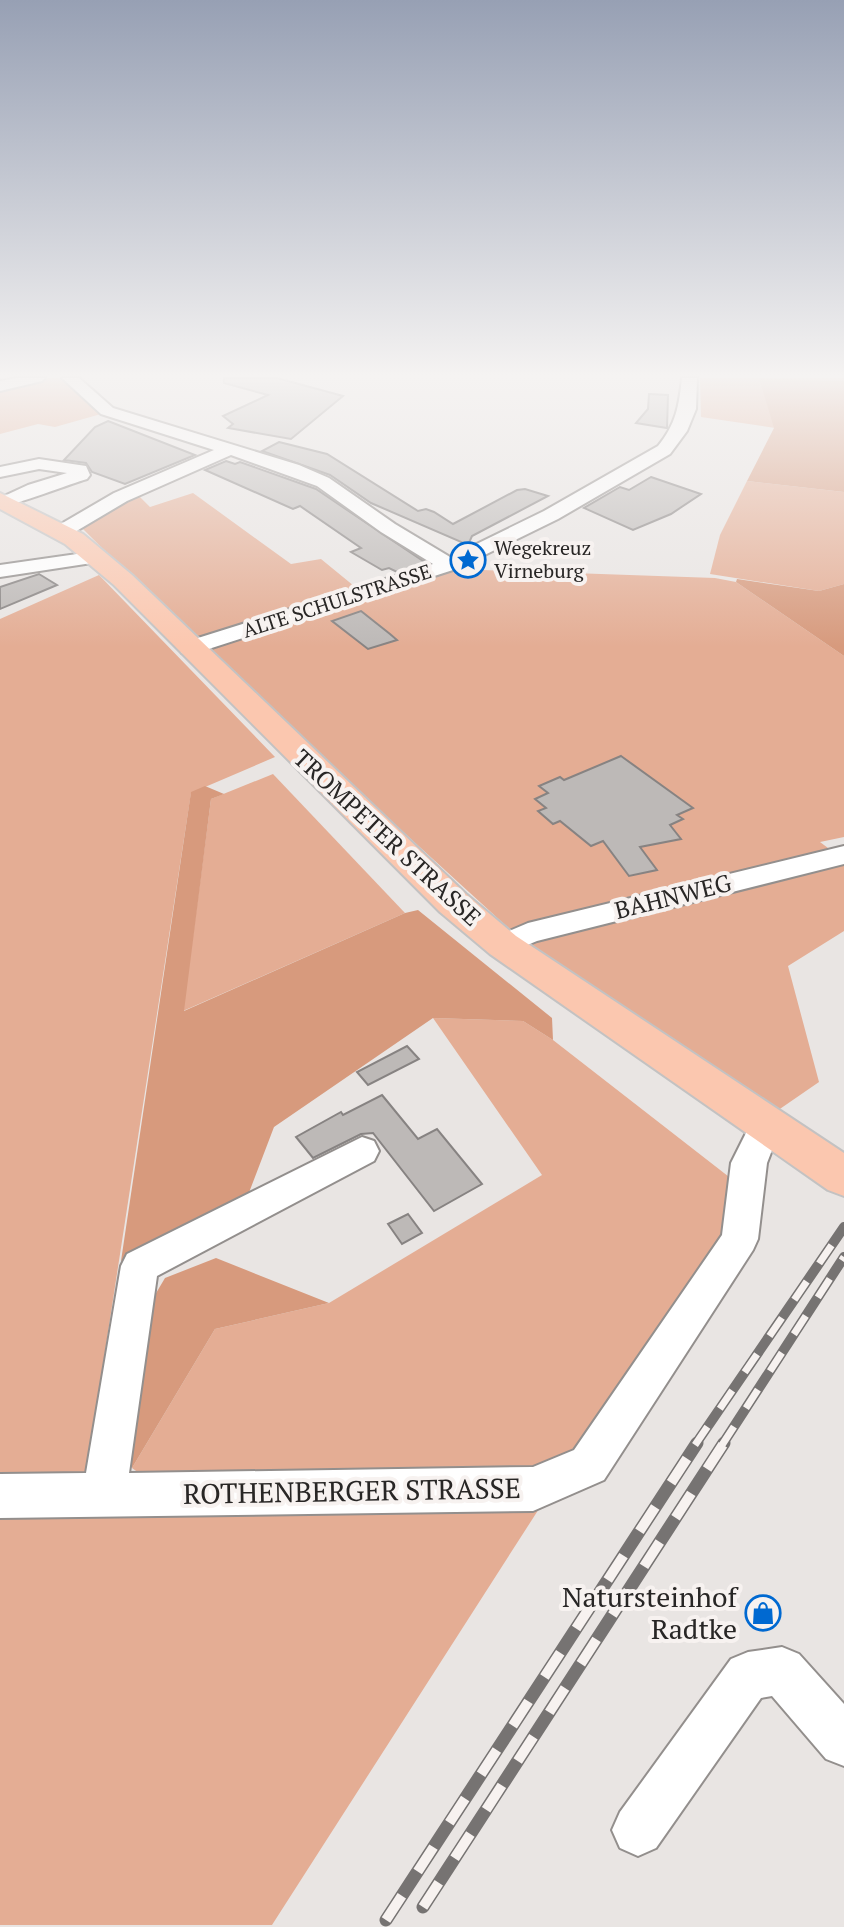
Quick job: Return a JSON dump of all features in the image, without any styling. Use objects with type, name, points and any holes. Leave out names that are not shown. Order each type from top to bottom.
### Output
[{"type":"main road","name":"TROMPETER STRASSE","points":[[3,501],[61,532],[98,557],[442,893],[503,945],[844,1177]]},
{"type":"street","points":[[0,472],[20,468]]},
{"type":"street","points":[[66,468],[80,470],[129,492]]},
{"type":"street","points":[[61,532],[85,515],[129,492],[186,468]]},
{"type":"street","points":[[289,468],[323,482],[449,565]]},
{"type":"street","name":"ALTE SCHULSTRASSE","points":[[190,648],[449,565],[551,515],[633,468]]},
{"type":"street","points":[[3,501],[34,489],[94,478]]},
{"type":"street","points":[[0,571],[98,557]]},
{"type":"street","name":"BAHNWEG","points":[[503,945],[528,933],[839,861]]},
{"type":"street","name":"ROTHENBERGER STRASSE","points":[[0,1496],[533,1489],[589,1465],[740,1239],[749,1163],[759,1141],[786,1139]]},
{"type":"street","points":[[104,1493],[140,1266],[362,1151]]},
{"type":"street","points":[[638,1830],[748,1676],[782,1671],[844,1741]]},
{"type":"shaded area","points":[[754,468],[844,468],[844,492],[747,481]]},
{"type":"shaded area","points":[[747,481],[844,492],[844,584],[819,591],[710,574],[720,535]]},
{"type":"shaded area","points":[[135,492],[150,507],[193,493],[291,564],[321,559],[365,595],[455,569],[715,578],[736,582],[844,656],[844,837],[820,842],[844,860],[844,931],[788,966],[819,1082],[774,1113],[527,945],[204,650],[75,521]]},
{"type":"shaded area","points":[[99,575],[275,757],[191,793],[80,1514],[544,1501],[272,1925],[0,1925],[0,619]]},
{"type":"shaded area","points":[[737,579],[819,591],[844,584],[844,656],[736,582]]},
{"type":"shaded area","points":[[273,774],[405,913],[183,1011],[211,799]]},
{"type":"shaded area","points":[[205,786],[224,794],[211,799],[184,1011],[418,910],[552,1018],[553,1040],[523,1021],[433,1018],[274,1127],[245,1203],[121,1261],[191,792]]},
{"type":"shaded area","points":[[433,1018],[523,1021],[553,1040],[733,1180],[730,1222],[570,1456],[511,1474],[150,1481],[132,1468],[215,1329],[329,1303],[542,1175]]},
{"type":"shaded area","points":[[216,1258],[329,1303],[215,1329],[132,1468],[125,1460],[146,1310],[165,1278]]},
{"type":"building","points":[[89,468],[164,468],[125,484],[92,472]]},
{"type":"building","points":[[257,468],[316,489],[426,563],[397,572],[389,568],[382,570],[351,552],[361,548],[300,506],[293,509],[205,470]]},
{"type":"building","points":[[310,468],[349,468],[418,511],[426,509],[453,524],[517,490],[525,489],[548,496],[472,536],[468,545],[371,503],[330,475]]},
{"type":"building","points":[[651,477],[701,494],[671,514],[633,530],[584,508],[620,487],[629,490]]},
{"type":"building","points":[[39,574],[57,585],[0,609],[0,587]]},
{"type":"building","points":[[361,611],[397,640],[368,649],[332,621]]},
{"type":"building","points":[[621,756],[693,808],[677,815],[683,819],[670,825],[681,839],[640,847],[657,870],[629,876],[603,841],[591,846],[560,821],[553,824],[538,811],[546,808],[535,799],[548,793],[539,786],[560,777],[564,780]]},
{"type":"building","points":[[407,1046],[419,1059],[368,1085],[357,1072]]},
{"type":"building","points":[[382,1095],[418,1139],[437,1129],[482,1184],[434,1211],[373,1133],[361,1134],[313,1158],[296,1137],[341,1112],[343,1115]]},
{"type":"building","points":[[408,1214],[422,1233],[402,1244],[388,1224]]},
{"type":"railway","points":[[695,1445],[844,1227]]},
{"type":"railway","points":[[722,1445],[844,1257]]},
{"type":"railway","points":[[386,1920],[697,1443]]},
{"type":"railway","points":[[423,1907],[724,1443]]},
{"type":"place","name":"Wegekreuz Virneburg","points":[[468,560]]},
{"type":"place","name":"Natursteinhof Radtke","points":[[763,1613]]}]
